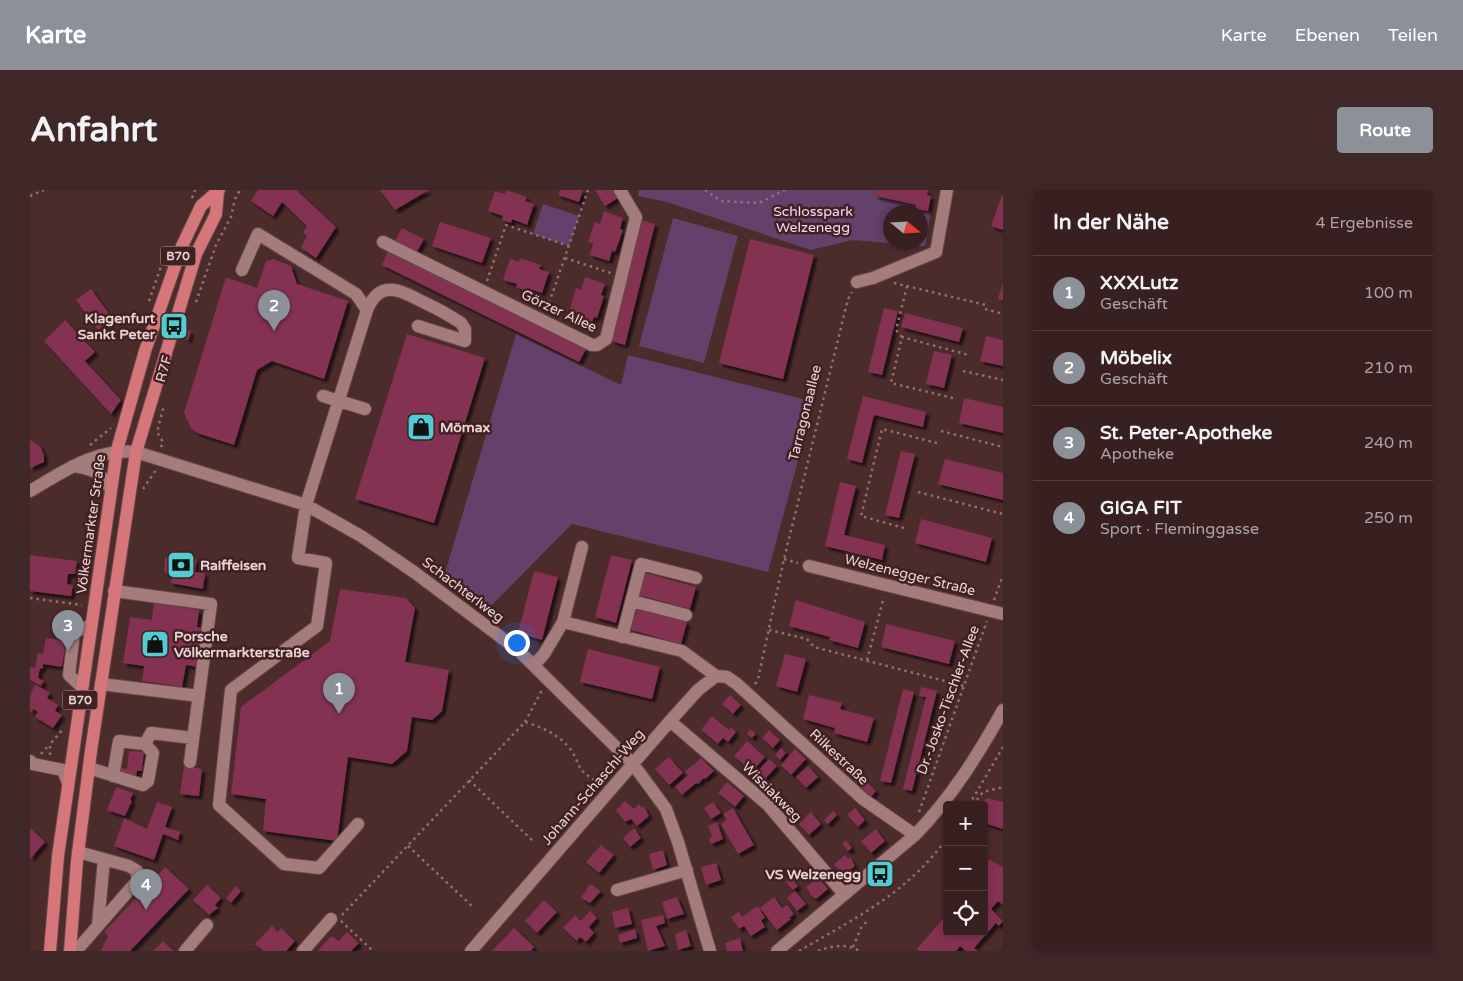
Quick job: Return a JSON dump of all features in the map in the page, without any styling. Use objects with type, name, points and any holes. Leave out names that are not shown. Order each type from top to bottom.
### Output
[{"type":"main road","name":"Völkermarkter Straße","points":[[219,191],[216,214],[196,254],[136,452],[84,802],[78,852],[72,948],[51,946],[58,856],[118,450],[145,351],[182,246],[201,206],[219,191]]},
{"type":"street","name":"Görzer Allee","points":[[384,242],[592,345],[602,343],[606,339],[636,217],[620,190]]},
{"type":"street","points":[[857,282],[873,278],[936,252],[947,190]]},
{"type":"street","points":[[242,270],[258,234],[356,294],[367,310]]},
{"type":"street","points":[[358,824],[319,868],[284,864],[219,805],[231,690],[317,626],[326,562],[298,558],[306,505],[367,310],[373,297],[384,290],[399,290],[461,323],[465,329],[465,341],[418,326]]},
{"type":"street","points":[[323,396],[365,409]]},
{"type":"street","points":[[30,491],[73,466],[118,450]]},
{"type":"street","name":"Schachterlweg","points":[[118,450],[136,452],[306,505],[361,536],[414,572],[518,650],[633,764],[666,809],[710,951]]},
{"type":"street","points":[[73,466],[93,469],[106,479],[111,490]]},
{"type":"street","points":[[534,665],[544,654],[562,622],[582,548]]},
{"type":"street","points":[[622,637],[641,564],[696,578]]},
{"type":"street","name":"Welzenegger Straße","points":[[809,566],[1003,614]]},
{"type":"street","points":[[114,591],[211,604],[190,762]]},
{"type":"street","points":[[632,601],[686,615]]},
{"type":"street","points":[[562,622],[682,651],[716,676],[727,677],[748,694]]},
{"type":"street","name":"Johann-Schaschl-Weg","points":[[471,951],[670,720],[698,690],[716,676]]},
{"type":"street","points":[[101,684],[198,696]]},
{"type":"street","name":"Rilkestraße","points":[[748,694],[863,799],[913,833]]},
{"type":"street","points":[[776,951],[844,894],[942,805],[1003,710]]},
{"type":"street","name":"Wissiakweg","points":[[670,720],[762,800],[844,894]]},
{"type":"street","points":[[146,744],[151,733],[193,738]]},
{"type":"street","points":[[89,768],[113,776],[143,785],[148,781],[153,753],[146,744],[119,742],[113,776]]},
{"type":"street","points":[[31,764],[63,770],[68,783]]},
{"type":"street","points":[[66,799],[84,802]]},
{"type":"street","points":[[72,948],[98,925],[137,881],[137,871],[129,866],[78,852]]},
{"type":"street","points":[[98,925],[104,859]]},
{"type":"street","points":[[617,890],[686,870]]},
{"type":"street","points":[[303,951],[331,918]]},
{"type":"street","points":[[185,951],[207,925]]},
{"type":"path","points":[[30,196],[44,190]]},
{"type":"path","points":[[194,306],[216,245],[231,217],[235,199],[240,190]]},
{"type":"path","points":[[542,320],[549,306],[588,190]]},
{"type":"path","points":[[705,190],[721,200],[760,203],[784,190]]},
{"type":"path","points":[[484,291],[506,225],[569,246]]},
{"type":"path","points":[[565,258],[621,277]]},
{"type":"path","points":[[873,278],[986,305]]},
{"type":"path","name":"Tarragonaallee","points":[[748,694],[758,679],[848,299],[857,282]]},
{"type":"path","points":[[907,286],[896,330],[902,337],[969,355]]},
{"type":"path","points":[[985,309],[1003,314]]},
{"type":"path","points":[[902,337],[891,383],[953,398]]},
{"type":"path","points":[[963,370],[1003,380]]},
{"type":"path","name":"R7F","points":[[163,442],[157,432],[166,399]]},
{"type":"path","points":[[904,528],[861,516],[882,429],[937,443]]},
{"type":"path","points":[[941,431],[1003,447]]},
{"type":"path","points":[[148,478],[161,473]]},
{"type":"path","points":[[918,492],[1003,514]]},
{"type":"path","name":"Dr.-Josko-Tischler-Allee","points":[[913,833],[1003,575]]},
{"type":"path","points":[[867,660],[888,585]]},
{"type":"path","points":[[30,604],[32,598],[86,605]]},
{"type":"path","points":[[769,630],[807,639],[814,646],[964,686]]},
{"type":"path","points":[[373,951],[339,919],[525,722],[544,686]]},
{"type":"path","points":[[525,722],[540,726],[557,736],[571,750],[581,772],[594,780]]},
{"type":"path","points":[[971,801],[1003,746]]},
{"type":"path","points":[[469,780],[534,842]]},
{"type":"path","points":[[976,801],[983,792],[1003,787]]},
{"type":"path","points":[[799,951],[881,904],[910,880],[943,843]]},
{"type":"path","points":[[408,846],[474,908]]},
{"type":"path","points":[[853,947],[860,928],[868,920]]},
{"type":"path","points":[[818,951],[853,947],[859,951]]},
{"type":"green space","name":"Schlosspark Welzenegg","points":[[639,190],[876,190],[875,196],[916,205],[883,205],[883,243],[852,240],[811,250],[667,202],[638,196]]},
{"type":"green space","points":[[543,204],[579,216],[569,246],[533,234]]},
{"type":"green space","name":"Schlosspark Welzenegg","points":[[928,211],[931,211],[928,228]]},
{"type":"green space","points":[[673,218],[738,236],[704,363],[639,346]]},
{"type":"green space","points":[[516,334],[621,385],[628,355],[814,402],[768,572],[572,524],[486,611],[443,580]]},
{"type":"building","points":[[258,190],[296,190],[336,227],[316,258],[301,248],[307,235],[303,233],[307,226],[282,202],[273,216],[251,201]]},
{"type":"building","points":[[380,190],[429,190],[395,210]]},
{"type":"building","points":[[506,190],[527,197],[525,201],[534,204],[527,225],[512,219],[511,223],[502,220],[503,216],[488,211],[495,191],[505,194]]},
{"type":"building","points":[[560,190],[583,190],[579,202],[558,195]]},
{"type":"building","points":[[595,190],[613,190],[618,198],[605,206]]},
{"type":"building","points":[[876,190],[928,190],[927,195],[931,196],[928,211],[928,205],[916,205],[875,196]]},
{"type":"building","points":[[1003,193],[1003,230],[991,226]]},
{"type":"building","points":[[604,211],[623,218],[620,229],[623,230],[615,252],[612,251],[609,261],[590,255],[593,244],[588,242],[595,222],[600,224]]},
{"type":"building","points":[[641,220],[655,224],[625,345],[611,341]]},
{"type":"building","points":[[440,222],[491,238],[482,263],[432,246]]},
{"type":"building","points":[[402,228],[424,239],[417,252],[395,241]]},
{"type":"building","points":[[750,239],[814,255],[783,379],[719,363]]},
{"type":"building","points":[[388,251],[586,349],[579,362],[382,265]]},
{"type":"building","points":[[520,258],[541,265],[539,269],[549,272],[542,293],[527,288],[526,291],[516,287],[517,284],[503,280],[510,259],[519,262]]},
{"type":"building","points":[[273,259],[291,266],[297,284],[348,301],[324,379],[272,361],[257,370],[234,445],[197,433],[191,428],[184,413],[226,277],[257,288],[266,261]]},
{"type":"building","points":[[585,277],[605,284],[601,295],[604,296],[597,318],[594,317],[590,327],[571,321],[574,310],[570,309],[576,288],[581,290]]},
{"type":"building","points":[[1003,283],[1003,301],[998,299]]},
{"type":"building","points":[[91,289],[113,319],[98,330],[76,300]]},
{"type":"building","points":[[884,308],[898,311],[882,375],[868,372]]},
{"type":"building","points":[[905,313],[963,328],[959,342],[901,327]]},
{"type":"building","points":[[65,320],[95,352],[85,361],[121,400],[111,414],[44,341]]},
{"type":"building","points":[[188,330],[191,331],[188,340],[185,339]]},
{"type":"building","name":"Mömax","points":[[407,334],[485,358],[434,523],[355,499]]},
{"type":"building","points":[[986,336],[1003,340],[1003,366],[980,361]]},
{"type":"building","points":[[934,351],[952,355],[944,388],[926,384]]},
{"type":"building","points":[[863,396],[926,412],[923,427],[874,415],[862,463],[847,459]]},
{"type":"building","points":[[964,398],[1003,407],[1003,433],[959,423]]},
{"type":"building","points":[[30,440],[40,446],[44,455],[44,462],[30,468]]},
{"type":"building","points":[[901,451],[915,454],[899,518],[885,515]]},
{"type":"building","points":[[945,459],[1003,473],[1003,500],[938,484]]},
{"type":"building","points":[[840,482],[856,486],[844,535],[885,545],[882,560],[825,546]]},
{"type":"building","points":[[921,519],[992,538],[986,562],[915,543]]},
{"type":"building","name":"Raiffeisen","points":[[172,552],[197,559],[195,572],[205,573],[203,589],[171,583],[172,578],[164,571],[165,559]]},
{"type":"building","points":[[30,555],[77,561],[75,574],[68,574],[67,584],[73,585],[71,596],[30,591]]},
{"type":"building","points":[[611,555],[632,560],[616,623],[595,617]]},
{"type":"building","points":[[534,571],[558,577],[542,640],[518,633]]},
{"type":"building","points":[[645,573],[696,587],[690,609],[639,595]]},
{"type":"building","points":[[340,589],[406,598],[415,608],[405,662],[449,670],[442,711],[432,720],[412,717],[407,751],[392,764],[348,757],[337,841],[263,831],[266,799],[231,794],[241,707],[330,641]]},
{"type":"building","points":[[796,600],[865,622],[858,648],[829,640],[830,637],[789,626]]},
{"type":"building","points":[[154,603],[199,610],[197,627],[203,628],[198,667],[186,665],[182,687],[142,681],[144,666],[123,663],[130,617],[152,620]]},
{"type":"building","points":[[637,609],[687,622],[681,644],[631,630]]},
{"type":"building","points":[[886,624],[955,641],[949,664],[881,647]]},
{"type":"building","points":[[46,638],[66,641],[62,667],[43,664],[43,669],[40,668],[38,678],[44,681],[41,686],[30,680],[30,667],[35,668],[38,653],[43,654]]},
{"type":"building","points":[[588,649],[660,667],[652,699],[580,682]]},
{"type":"building","points":[[785,654],[806,659],[797,692],[776,686]]},
{"type":"building","points":[[35,684],[50,693],[47,698],[58,705],[55,711],[62,715],[53,728],[35,717],[38,712],[33,709],[30,713],[30,696]]},
{"type":"building","points":[[921,687],[937,691],[912,791],[903,789],[926,697],[919,696]]},
{"type":"building","points":[[903,689],[914,692],[891,783],[880,781]]},
{"type":"building","points":[[730,695],[741,705],[733,714],[722,704]]},
{"type":"building","points":[[809,695],[842,703],[840,709],[874,718],[867,742],[834,733],[835,728],[803,719]]},
{"type":"building","points":[[712,716],[729,730],[731,727],[736,732],[728,742],[723,738],[718,744],[701,730]]},
{"type":"building","points":[[750,729],[756,734],[752,738],[747,734]]},
{"type":"building","points":[[769,730],[780,740],[773,748],[762,738]]},
{"type":"building","points":[[747,741],[765,757],[752,772],[734,756]]},
{"type":"building","points":[[781,748],[786,753],[780,760],[775,755]]},
{"type":"building","points":[[795,749],[806,759],[791,775],[781,765]]},
{"type":"building","points":[[129,751],[144,752],[142,771],[137,771],[136,777],[120,774],[121,768],[127,769]]},
{"type":"building","points":[[669,757],[683,773],[669,785],[655,769]]},
{"type":"building","points":[[701,758],[714,771],[682,795],[675,787],[688,775],[685,772]]},
{"type":"building","points":[[769,759],[777,766],[765,779],[757,772]]},
{"type":"building","points":[[846,761],[876,791],[871,797],[840,767]]},
{"type":"building","points":[[184,766],[202,769],[199,796],[180,794]]},
{"type":"building","points":[[808,766],[818,777],[806,788],[796,777]]},
{"type":"building","points":[[727,782],[744,796],[735,807],[718,793]]},
{"type":"building","points":[[116,787],[133,793],[130,800],[132,801],[125,816],[107,810]]},
{"type":"building","points":[[987,798],[1003,802],[1003,829],[988,824],[988,801],[982,801]]},
{"type":"building","points":[[625,801],[634,809],[639,804],[642,808],[644,806],[649,816],[637,826],[631,819],[625,822],[616,810]]},
{"type":"building","points":[[157,802],[172,807],[165,827],[180,832],[178,840],[163,834],[154,860],[114,846],[124,818],[147,829]]},
{"type":"building","points":[[713,802],[721,813],[711,819],[704,808]]},
{"type":"building","points":[[733,808],[754,845],[738,854],[721,824],[727,820],[723,814]]},
{"type":"building","points":[[855,808],[865,820],[858,827],[847,815]]},
{"type":"building","points":[[833,811],[837,815],[828,824],[824,820]]},
{"type":"building","points":[[811,812],[821,824],[809,835],[799,824]]},
{"type":"building","points":[[717,822],[723,839],[711,844],[709,839],[712,837],[708,826]]},
{"type":"building","points":[[30,828],[45,842],[30,859]]},
{"type":"building","points":[[634,828],[641,838],[630,847],[623,838]]},
{"type":"building","points":[[876,829],[885,841],[871,853],[861,841]]},
{"type":"building","points":[[846,840],[852,848],[848,851],[842,844]]},
{"type":"building","points":[[601,845],[614,855],[599,873],[586,862]]},
{"type":"building","points":[[663,850],[667,865],[653,870],[649,854]]},
{"type":"building","points":[[845,855],[848,859],[850,857],[855,866],[843,876],[834,864]]},
{"type":"building","points":[[988,859],[1003,867],[1003,905],[998,901],[991,909],[1003,921],[999,926],[996,923],[988,932]]},
{"type":"building","points":[[716,863],[721,880],[706,885],[701,867]]},
{"type":"building","points":[[165,867],[189,889],[130,951],[101,951],[108,936],[104,932]]},
{"type":"building","points":[[791,878],[798,886],[793,890],[786,882]]},
{"type":"building","points":[[818,878],[828,889],[816,899],[809,894],[806,887]]},
{"type":"building","points":[[590,884],[601,891],[590,903],[581,898]]},
{"type":"building","points":[[207,885],[221,898],[215,905],[218,908],[209,915],[193,900]]},
{"type":"building","points":[[236,886],[241,891],[231,903],[226,898]]},
{"type":"building","points":[[795,891],[806,904],[797,911],[787,898]]},
{"type":"building","points":[[677,897],[684,914],[667,919],[662,902]]},
{"type":"building","points":[[774,897],[782,908],[787,905],[794,914],[789,918],[791,919],[777,930],[760,908]]},
{"type":"building","points":[[544,900],[557,912],[537,933],[525,921]]},
{"type":"building","points":[[758,906],[765,918],[761,920],[765,927],[751,936],[744,926],[739,929],[731,917],[739,912],[742,917]]},
{"type":"building","points":[[628,908],[632,924],[615,928],[612,912]]},
{"type":"building","points":[[590,911],[597,918],[589,927],[594,933],[586,942],[580,937],[577,941],[563,928],[575,915],[581,921]]},
{"type":"building","points":[[663,915],[665,923],[656,926],[665,946],[648,951],[641,920]]},
{"type":"building","points":[[943,919],[943,936],[985,936],[974,948],[978,951],[966,951],[960,946],[956,951],[919,951],[917,949]]},
{"type":"building","points":[[272,926],[278,932],[281,928],[295,941],[286,951],[263,951],[255,944]]},
{"type":"building","points":[[514,928],[534,947],[531,951],[492,951]]},
{"type":"building","points":[[635,929],[637,938],[620,943],[618,935]]},
{"type":"building","points":[[686,930],[691,946],[678,950],[675,934]]},
{"type":"building","points":[[347,932],[359,943],[351,951],[318,951],[331,936],[339,941]]},
{"type":"building","points":[[740,938],[743,951],[727,951],[725,943]]},
{"type":"building","points":[[163,941],[174,951],[153,951]]},
{"type":"place","name":"Klagenfurt Sankt Peter","points":[[174,326]]},
{"type":"place","name":"Möbelix","points":[[274,331]]},
{"type":"place","name":"Mömax","points":[[421,427]]},
{"type":"place","name":"Raiffeisen","points":[[181,565]]},
{"type":"place","name":"Porsche Völkermarkterstraße","points":[[155,644]]},
{"type":"place","name":"St. Peter-Apotheke","points":[[68,651]]},
{"type":"place","name":"XXXLutz","points":[[339,714]]},
{"type":"place","name":"VS Welzenegg","points":[[880,874]]},
{"type":"place","name":"GIGA FIT","points":[[146,910]]}]
